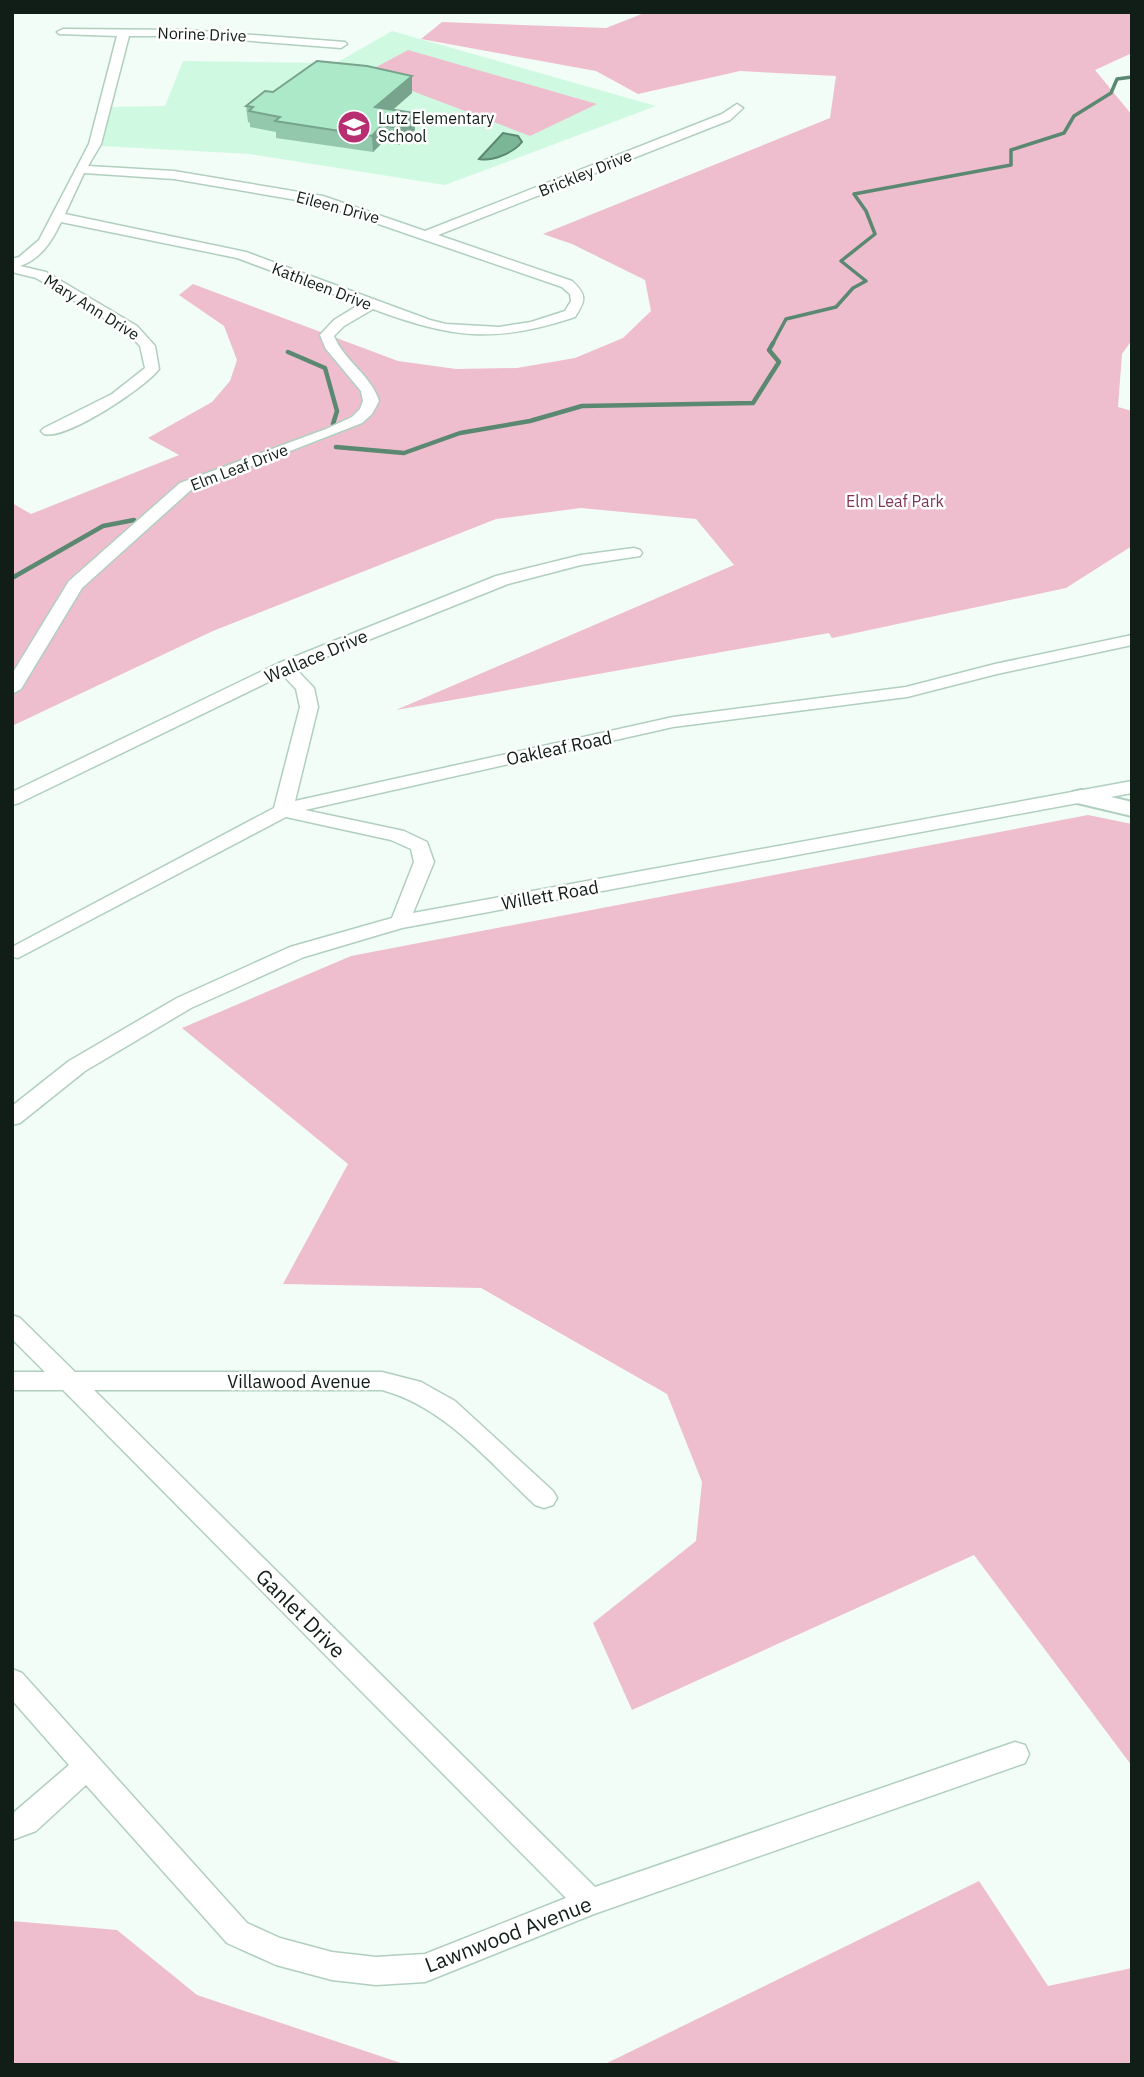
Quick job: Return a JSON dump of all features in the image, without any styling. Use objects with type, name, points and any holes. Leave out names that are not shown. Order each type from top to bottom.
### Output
[{"type":"street","name":"Norine Drive","points":[[64,33],[242,35],[341,44]]},
{"type":"street","points":[[12,266],[24,260],[45,242],[95,144],[124,33]]},
{"type":"street","name":"Brickley Drive","points":[[429,234],[726,117],[737,108]]},
{"type":"street","name":"Eileen Drive","points":[[80,169],[174,175],[323,200],[429,234],[567,284],[577,293],[578,301]]},
{"type":"street","name":"Kathleen Drive","points":[[58,217],[241,256],[426,324],[473,332],[528,329],[570,314],[578,301]]},
{"type":"street","name":"Mary Ann Drive","points":[[12,266],[41,275],[121,323],[144,340],[152,352],[152,369],[140,382],[120,396],[49,431]]},
{"type":"street","name":"Elm Leaf Drive","points":[[12,689],[75,585],[186,486],[331,432],[368,411],[368,390],[331,346],[327,335],[340,323],[371,304]]},
{"type":"street","name":"Wallace Drive","points":[[12,798],[285,667],[502,580],[581,560],[634,553]]},
{"type":"street","name":"Oakleaf Road","points":[[18,952],[283,811],[315,800],[673,722],[907,692],[995,669],[1132,640]]},
{"type":"street","points":[[285,667],[305,688],[309,707],[283,811],[397,835],[420,846],[424,862],[400,922]]},
{"type":"street","name":"Willett Road","points":[[12,1118],[77,1066],[184,1003],[297,952],[400,922],[1132,787]]},
{"type":"street","points":[[1081,797],[1132,810]]},
{"type":"street","name":"Ganlet Drive","points":[[12,1324],[590,1902]]},
{"type":"street","name":"Villawood Avenue","points":[[12,1381],[382,1381],[412,1389],[446,1408],[544,1498]]},
{"type":"street","name":"Lawnwood Avenue","points":[[12,1681],[237,1933],[276,1951],[332,1966],[376,1971],[425,1968],[590,1902],[1014,1754]]},
{"type":"street","points":[[12,1827],[26,1822],[88,1765]]},
{"type":"shaded area","name":"Lutz Elementary School","points":[[392,31],[656,106],[445,185],[250,154],[102,146],[112,107],[165,106],[183,61],[336,63]]},
{"type":"shaded area","points":[[503,133],[518,136],[522,142],[503,155],[479,159]]},
{"type":"green space","name":"Elm Leaf Park","points":[[647,12],[1132,12],[1132,53],[1095,70],[1132,115],[1132,340],[1122,354],[1118,407],[1132,411],[1132,546],[1066,588],[832,638],[829,633],[396,710],[734,565],[696,519],[581,508],[496,519],[213,631],[12,726],[12,503],[31,514],[179,455],[148,438],[212,402],[230,381],[237,360],[224,326],[179,295],[193,284],[398,361],[456,369],[517,368],[575,358],[623,338],[651,311],[645,280],[572,244],[543,234],[830,118],[836,76],[740,71],[638,94],[596,71],[421,39],[442,22],[606,28]]},
{"type":"green space","points":[[408,50],[597,104],[530,136],[365,73]]},
{"type":"green space","points":[[1088,815],[1132,824],[1132,1766],[974,1555],[632,1710],[593,1623],[696,1541],[702,1482],[667,1394],[481,1288],[283,1284],[348,1164],[182,1028],[351,956]]},
{"type":"green space","points":[[979,1881],[1048,1986],[1132,1968],[1132,2065],[603,2065]]},
{"type":"green space","points":[[12,1921],[117,1930],[197,1995],[407,2065],[12,2065]]},
{"type":"building","points":[[317,61],[367,66],[412,76],[375,107],[414,113],[398,128],[382,125],[372,136],[275,121],[280,117],[249,111],[253,107],[246,106],[265,91],[273,92]]},
{"type":"waterway","points":[[772,345],[786,319],[836,307],[853,288],[866,281],[841,261],[875,234],[866,211],[854,194],[1011,165],[1011,150],[1064,133],[1074,116],[1111,93],[1117,79],[1132,77]]},
{"type":"waterway","points":[[336,447],[404,453],[460,433],[530,421],[582,406],[753,403],[779,362],[769,350],[773,343]]},
{"type":"waterway","points":[[288,352],[325,368],[337,411],[333,424]]},
{"type":"waterway","points":[[12,578],[103,526],[134,520]]},
{"type":"place","name":"Lutz Elementary School","points":[[354,127]]}]
